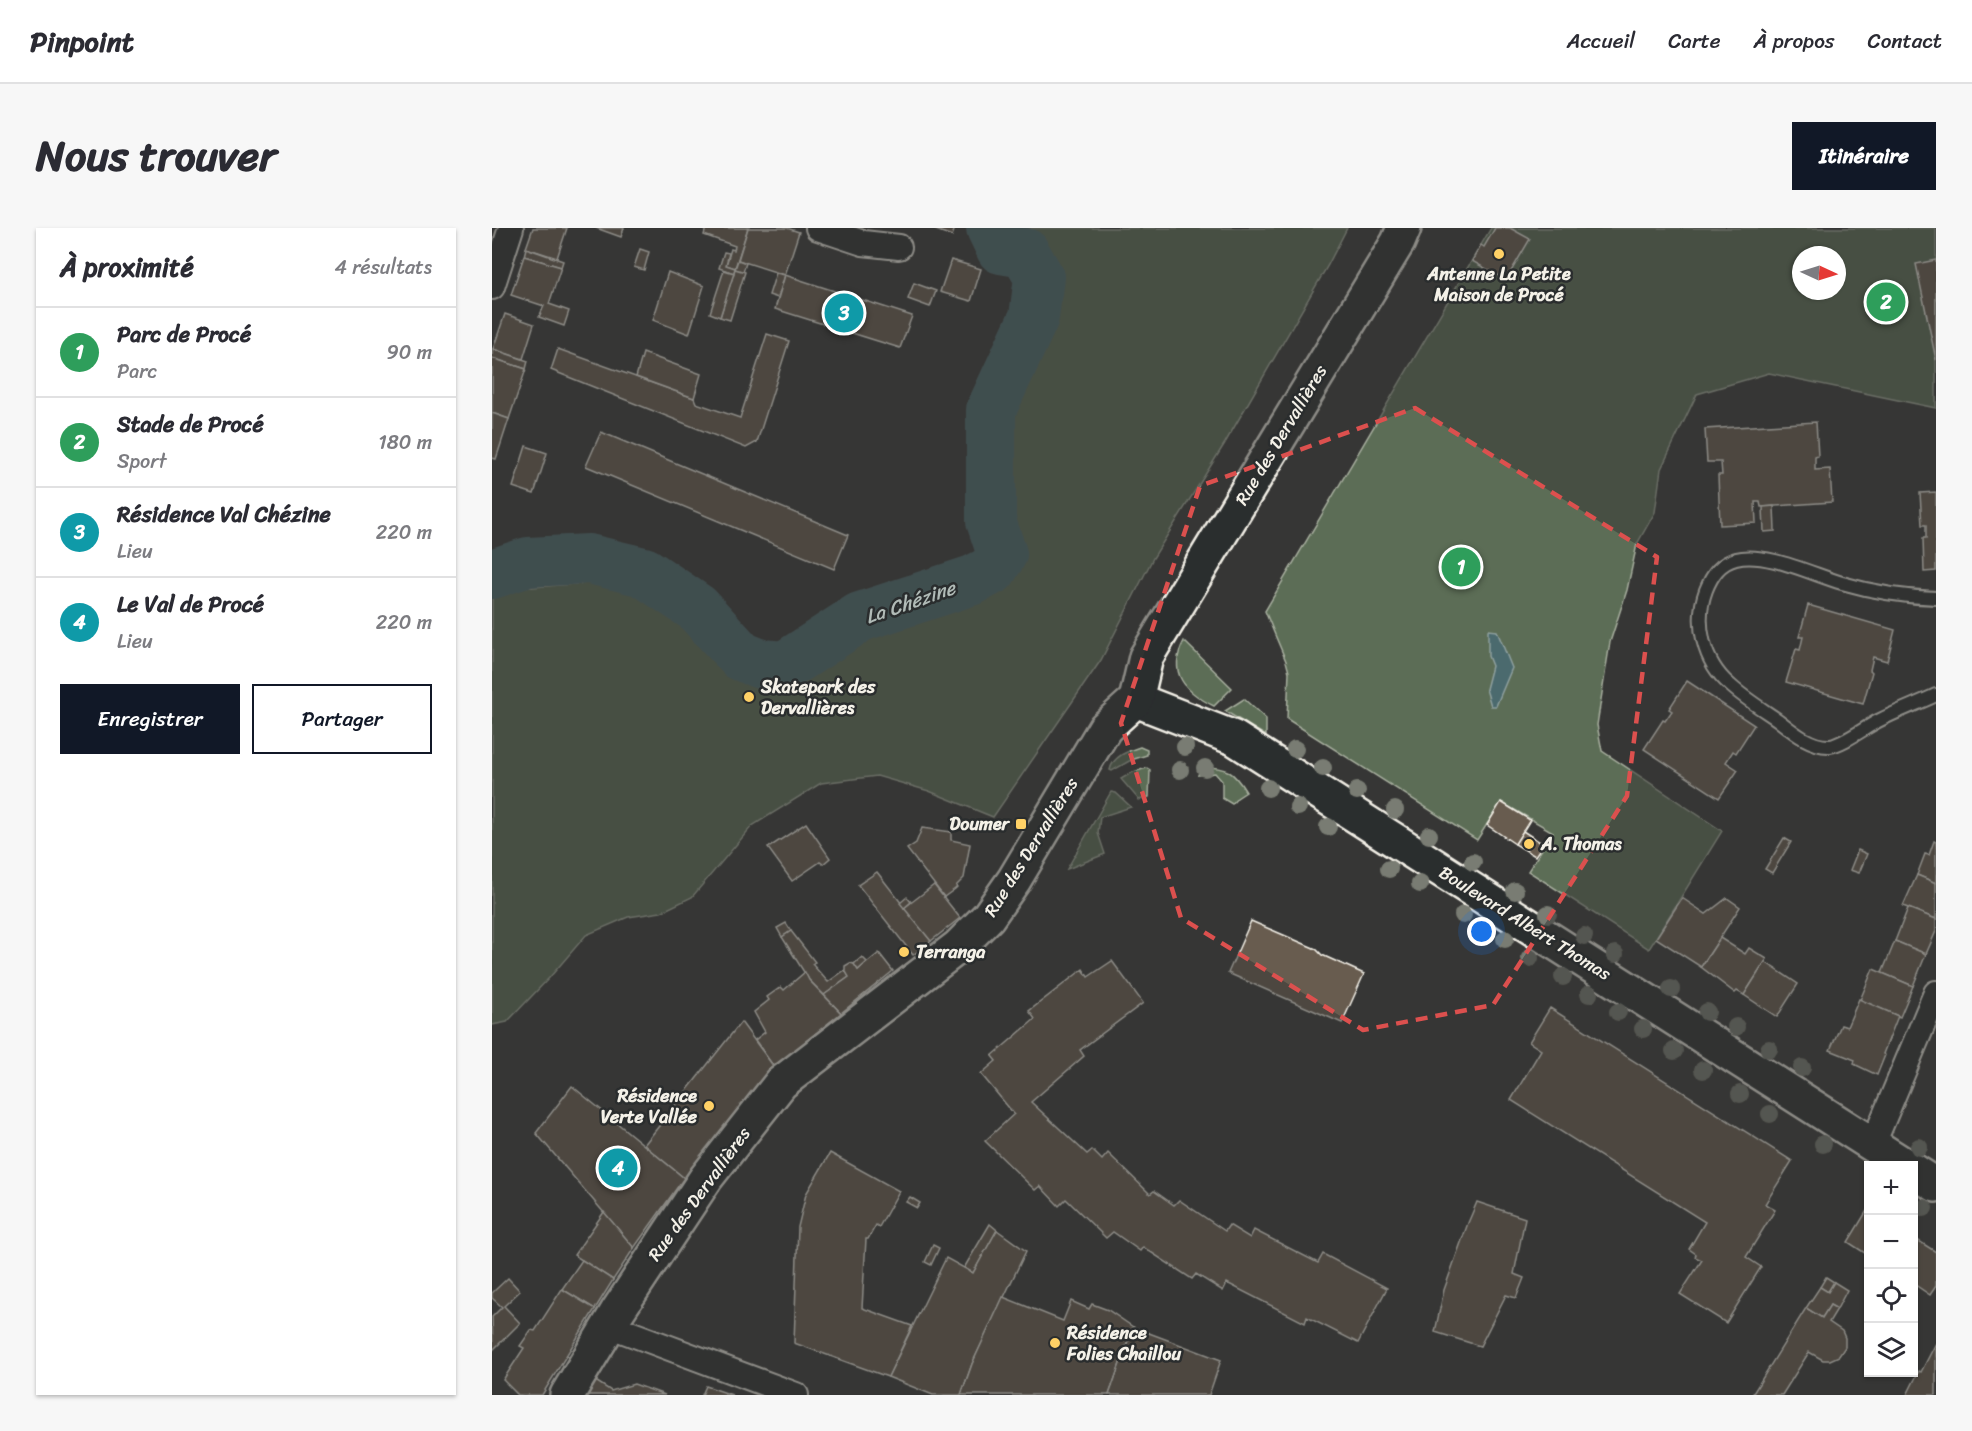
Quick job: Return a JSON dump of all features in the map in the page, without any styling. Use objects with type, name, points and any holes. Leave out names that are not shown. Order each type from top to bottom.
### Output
[{"type":"main road","name":"Rue des Dervallières","points":[[567,1395],[608,1325],[706,1178],[781,1083],[959,946],[988,917],[1014,880],[1105,728],[1136,700],[1146,657],[1398,243],[1404,228]]},
{"type":"main road","name":"Boulevard Albert Thomas","points":[[1136,700],[1234,738],[1898,1161]]},
{"type":"main road","points":[[1918,1174],[1936,1185]]},
{"type":"street","points":[[492,287],[511,228]]},
{"type":"street","points":[[818,228],[863,243],[899,247]]},
{"type":"street","points":[[1873,1144],[1936,993]]},
{"type":"street","points":[[608,1325],[796,1395]]},
{"type":"lane","points":[[1936,598],[1879,592],[1841,583],[1774,561],[1751,557],[1737,558],[1723,564],[1712,576],[1700,616],[1701,638],[1713,663],[1728,684],[1810,742],[1830,746],[1878,720],[1936,695]]},
{"type":"highlighted area","points":[[1415,408],[1657,557],[1627,796],[1493,1005],[1363,1030],[1181,918],[1121,723],[1200,486]]},
{"type":"green space","points":[[1023,228],[1347,228],[1225,443],[1153,558],[1101,660],[993,817],[929,791],[877,776],[821,783],[752,826],[692,897],[661,912],[628,917],[586,935],[507,1022],[492,1025],[492,590],[630,580],[720,652],[761,675],[797,667],[865,626],[991,584],[1016,567],[999,520],[1002,418],[1028,346],[1054,291],[1039,253]]},
{"type":"green space","points":[[1491,228],[1936,228],[1936,408],[1769,373],[1697,394],[1661,469],[1655,512],[1637,544],[1627,590],[1610,642],[1597,725],[1602,751],[1722,831],[1649,949],[1528,871],[1553,832],[1501,802],[1477,840],[1287,719],[1289,672],[1265,611]]},
{"type":"green space","points":[[1184,641],[1232,688],[1214,706],[1187,688],[1178,672],[1179,652]]},
{"type":"green space","points":[[1244,699],[1266,719],[1266,736],[1225,711]]},
{"type":"green space","points":[[1140,747],[1147,750],[1147,755],[1110,770],[1114,761],[1126,752]]},
{"type":"green space","points":[[1201,766],[1223,769],[1237,779],[1246,792],[1232,804],[1222,798],[1222,781],[1215,773],[1198,775]]},
{"type":"green space","points":[[1147,768],[1150,770],[1149,797],[1139,800],[1121,779]]},
{"type":"green space","points":[[1111,792],[1116,793],[1131,807],[1100,817],[1098,833],[1105,854],[1067,869]]},
{"type":"water","points":[[1488,630],[1497,631],[1512,668],[1496,706],[1491,706],[1486,689],[1492,666],[1488,656]]},
{"type":"building","points":[[533,228],[567,228],[557,258],[526,248]]},
{"type":"building","points":[[596,228],[624,228],[621,237]]},
{"type":"building","points":[[706,228],[748,228],[735,268],[726,265],[731,249],[734,250],[735,246],[704,235]]},
{"type":"building","points":[[748,228],[787,228],[799,232],[785,275],[738,260]]},
{"type":"building","points":[[937,228],[955,228],[952,236],[936,230]]},
{"type":"building","name":"Antenne La Petite Maison de Procé","points":[[1495,228],[1510,228],[1530,239],[1506,280],[1472,261],[1481,245],[1484,247]]},
{"type":"building","points":[[526,248],[563,261],[561,267],[524,256]]},
{"type":"building","points":[[640,249],[649,252],[644,270],[634,267]]},
{"type":"building","points":[[724,252],[729,253],[726,265],[735,268],[734,273],[719,268]]},
{"type":"building","points":[[524,256],[561,267],[549,304],[569,311],[564,326],[539,317],[544,306],[511,295]]},
{"type":"building","points":[[738,260],[746,263],[743,272],[735,269]]},
{"type":"building","points":[[951,260],[981,269],[971,301],[940,292]]},
{"type":"building","points":[[1936,260],[1936,360],[1916,264]]},
{"type":"building","points":[[735,269],[745,272],[730,320],[720,317]]},
{"type":"building","points":[[724,270],[734,273],[720,317],[710,313]]},
{"type":"building","points":[[668,272],[704,286],[689,334],[653,320]]},
{"type":"building","points":[[776,273],[785,275],[778,298],[769,295]]},
{"type":"building","points":[[785,275],[912,316],[900,348],[775,309]]},
{"type":"building","points":[[914,283],[936,291],[930,307],[908,299]]},
{"type":"building","points":[[505,314],[534,324],[523,359],[493,349]]},
{"type":"building","points":[[767,334],[789,341],[757,442],[746,448],[551,370],[558,349],[694,398],[696,403],[740,418]]},
{"type":"building","points":[[493,349],[528,361],[526,369],[492,358]]},
{"type":"building","points":[[643,353],[701,374],[694,398],[636,377]]},
{"type":"building","points":[[492,358],[526,369],[509,419],[492,413]]},
{"type":"building","points":[[492,413],[509,419],[496,459],[492,458]]},
{"type":"building","points":[[1816,422],[1818,456],[1815,457],[1815,470],[1830,469],[1832,502],[1761,507],[1760,502],[1755,502],[1756,523],[1720,525],[1718,475],[1722,475],[1721,462],[1707,462],[1705,429]]},
{"type":"building","points":[[601,432],[848,535],[834,569],[586,466]]},
{"type":"building","points":[[526,446],[547,453],[534,494],[513,487]]},
{"type":"building","points":[[1936,492],[1936,571],[1924,572],[1923,538],[1926,538],[1926,525],[1922,525],[1920,493]]},
{"type":"building","points":[[1774,506],[1775,531],[1764,532],[1763,507]]},
{"type":"building","points":[[1808,605],[1895,630],[1887,661],[1873,657],[1870,670],[1872,672],[1863,704],[1786,682],[1796,649],[1800,650],[1803,637],[1799,637]]},
{"type":"building","points":[[1687,681],[1754,725],[1736,753],[1733,751],[1726,762],[1738,770],[1719,798],[1644,749],[1663,720],[1665,721],[1672,711],[1669,709]]},
{"type":"building","points":[[1501,802],[1530,820],[1515,844],[1487,825]]},
{"type":"building","points":[[806,823],[830,858],[792,881],[768,848]]},
{"type":"building","points":[[922,828],[951,832],[951,840],[970,844],[964,878],[944,897],[907,849],[916,843]]},
{"type":"building","name":"A. Thomas","points":[[1523,831],[1543,844],[1535,856],[1515,844]]},
{"type":"building","points":[[1784,838],[1791,842],[1772,873],[1765,869]]},
{"type":"building","points":[[1934,841],[1936,842],[1936,883],[1917,875],[1925,854],[1929,855]]},
{"type":"building","points":[[1858,850],[1867,854],[1859,873],[1850,870]]},
{"type":"building","points":[[877,872],[931,941],[913,955],[858,885]]},
{"type":"building","points":[[1917,875],[1936,883],[1936,919],[1903,906]]},
{"type":"building","points":[[934,885],[960,918],[931,941],[904,908]]},
{"type":"building","points":[[907,897],[911,902],[904,908],[900,903]]},
{"type":"building","points":[[1682,898],[1706,914],[1727,898],[1740,907],[1701,967],[1656,938]]},
{"type":"building","points":[[1908,908],[1936,919],[1936,931],[1926,954],[1895,941]]},
{"type":"building","points":[[1251,921],[1316,949],[1322,955],[1364,974],[1342,1023],[1228,973]]},
{"type":"building","points":[[786,923],[791,931],[782,937],[777,928]]},
{"type":"building","points":[[791,931],[815,962],[812,964],[828,982],[845,970],[849,977],[824,995],[809,980],[782,937]]},
{"type":"building","points":[[1720,938],[1745,954],[1749,948],[1767,959],[1744,995],[1737,991],[1735,993],[1701,967]]},
{"type":"building","points":[[1895,941],[1926,954],[1913,986],[1882,973]]},
{"type":"building","points":[[879,953],[893,971],[841,1013],[824,995],[849,977],[845,966],[850,963],[854,964],[858,970]]},
{"type":"building","points":[[862,957],[867,962],[858,970],[854,964]]},
{"type":"building","points":[[1112,961],[1143,1003],[1080,1050],[1084,1056],[1031,1102],[1087,1154],[1092,1150],[1102,1160],[1108,1153],[1150,1194],[1154,1191],[1174,1205],[1179,1200],[1225,1231],[1229,1225],[1250,1238],[1254,1230],[1318,1263],[1323,1254],[1387,1288],[1358,1343],[1307,1317],[1305,1323],[1227,1283],[1223,1291],[1196,1274],[1192,1279],[1143,1247],[1140,1251],[1113,1232],[1106,1238],[1066,1199],[1059,1206],[1040,1186],[1035,1190],[985,1141],[1014,1114],[981,1074],[996,1061],[992,1056],[1035,1019],[1029,1011],[1083,969],[1088,977]]},
{"type":"building","points":[[1765,962],[1798,984],[1777,1017],[1744,995]]},
{"type":"building","points":[[1873,969],[1913,986],[1900,1017],[1860,1000]]},
{"type":"building","points":[[805,972],[809,980],[841,1013],[774,1067],[755,1040],[765,1032],[754,1012],[769,1000],[767,997],[781,987],[784,990]]},
{"type":"building","points":[[1859,999],[1898,1016],[1877,1075],[1854,1064],[1855,1060],[1830,1050],[1841,1025],[1847,1027]]},
{"type":"building","points":[[1550,1008],[1792,1161],[1765,1204],[1775,1210],[1746,1257],[1761,1267],[1726,1323],[1680,1294],[1702,1260],[1695,1257],[1696,1254],[1689,1249],[1705,1222],[1511,1100],[1541,1050],[1529,1042]]},
{"type":"building","name":"Résidence Verte Vallée","points":[[741,1022],[774,1067],[684,1178],[644,1145]]},
{"type":"building","points":[[572,1086],[684,1178],[634,1248],[536,1133]]},
{"type":"building","points":[[830,1153],[899,1191],[879,1227],[876,1225],[866,1239],[862,1308],[912,1326],[888,1377],[794,1343],[798,1227],[806,1194]]},
{"type":"building","points":[[910,1197],[920,1203],[917,1208],[906,1202]]},
{"type":"building","points":[[1477,1202],[1525,1218],[1514,1274],[1524,1278],[1516,1298],[1506,1295],[1480,1346],[1435,1332],[1444,1290]]},
{"type":"building","points":[[604,1212],[634,1248],[613,1280],[574,1255]]},
{"type":"building","points":[[1864,1216],[1864,1252],[1848,1242]]},
{"type":"building","points":[[990,1224],[997,1230],[973,1273],[964,1268]]},
{"type":"building","points":[[997,1230],[1026,1251],[972,1364],[961,1395],[933,1395],[888,1377],[946,1258],[973,1273]]},
{"type":"building","points":[[1918,1241],[1936,1252],[1936,1286],[1930,1295],[1918,1287]]},
{"type":"building","points":[[933,1245],[939,1248],[931,1265],[925,1262]]},
{"type":"building","points":[[582,1260],[613,1280],[595,1309],[562,1289]]},
{"type":"building","points":[[1826,1277],[1834,1282],[1828,1292],[1820,1287]]},
{"type":"building","points":[[508,1278],[520,1291],[504,1306],[520,1323],[493,1350],[492,1317],[502,1307],[492,1298],[492,1293]]},
{"type":"building","points":[[1834,1282],[1847,1290],[1837,1309],[1830,1305],[1822,1318],[1806,1308],[1820,1287],[1828,1292]]},
{"type":"building","points":[[562,1289],[595,1309],[542,1395],[518,1395],[503,1380],[524,1348],[520,1346],[531,1330],[535,1331]]},
{"type":"building","name":"Résidence Folies Chaillou","points":[[1003,1297],[1063,1321],[1071,1301],[1089,1309],[1092,1304],[1108,1310],[1133,1327],[1109,1395],[961,1395],[972,1364]]},
{"type":"building","points":[[1830,1305],[1837,1309],[1829,1322],[1842,1331],[1845,1338],[1845,1347],[1839,1356],[1823,1360],[1809,1352],[1782,1395],[1752,1395],[1806,1308],[1822,1318]]},
{"type":"building","points":[[1133,1327],[1221,1360],[1209,1395],[1109,1395]]},
{"type":"building","points":[[1936,1343],[1936,1395],[1907,1395],[1919,1371],[1921,1372]]},
{"type":"building","points":[[594,1380],[611,1391],[634,1384],[665,1395],[585,1395]]},
{"type":"building","points":[[706,1386],[732,1395],[702,1395]]},
{"type":"waterway","name":"La Chézine","points":[[492,574],[528,562],[589,559],[644,572],[697,608],[741,656],[761,664],[785,666],[860,617],[973,580],[992,570],[1002,554],[991,521],[991,410],[1034,317],[1039,277],[1025,253],[1001,249],[991,228]]},
{"type":"place","name":"Antenne La Petite Maison de Procé","points":[[1499,254]]},
{"type":"place","name":"Stade de Procé","points":[[1886,302]]},
{"type":"place","name":"Résidence Val Chézine","points":[[844,313]]},
{"type":"place","name":"Parc de Procé","points":[[1461,567]]},
{"type":"place","name":"Skatepark des Dervallières","points":[[749,697]]},
{"type":"place","name":"Doumer","points":[[1021,824]]},
{"type":"place","name":"A. Thomas","points":[[1529,844]]},
{"type":"place","name":"Terranga","points":[[904,952]]},
{"type":"place","name":"Résidence Verte Vallée","points":[[709,1106]]},
{"type":"place","name":"Le Val de Procé","points":[[618,1168]]},
{"type":"place","name":"Résidence Folies Chaillou","points":[[1055,1343]]}]
